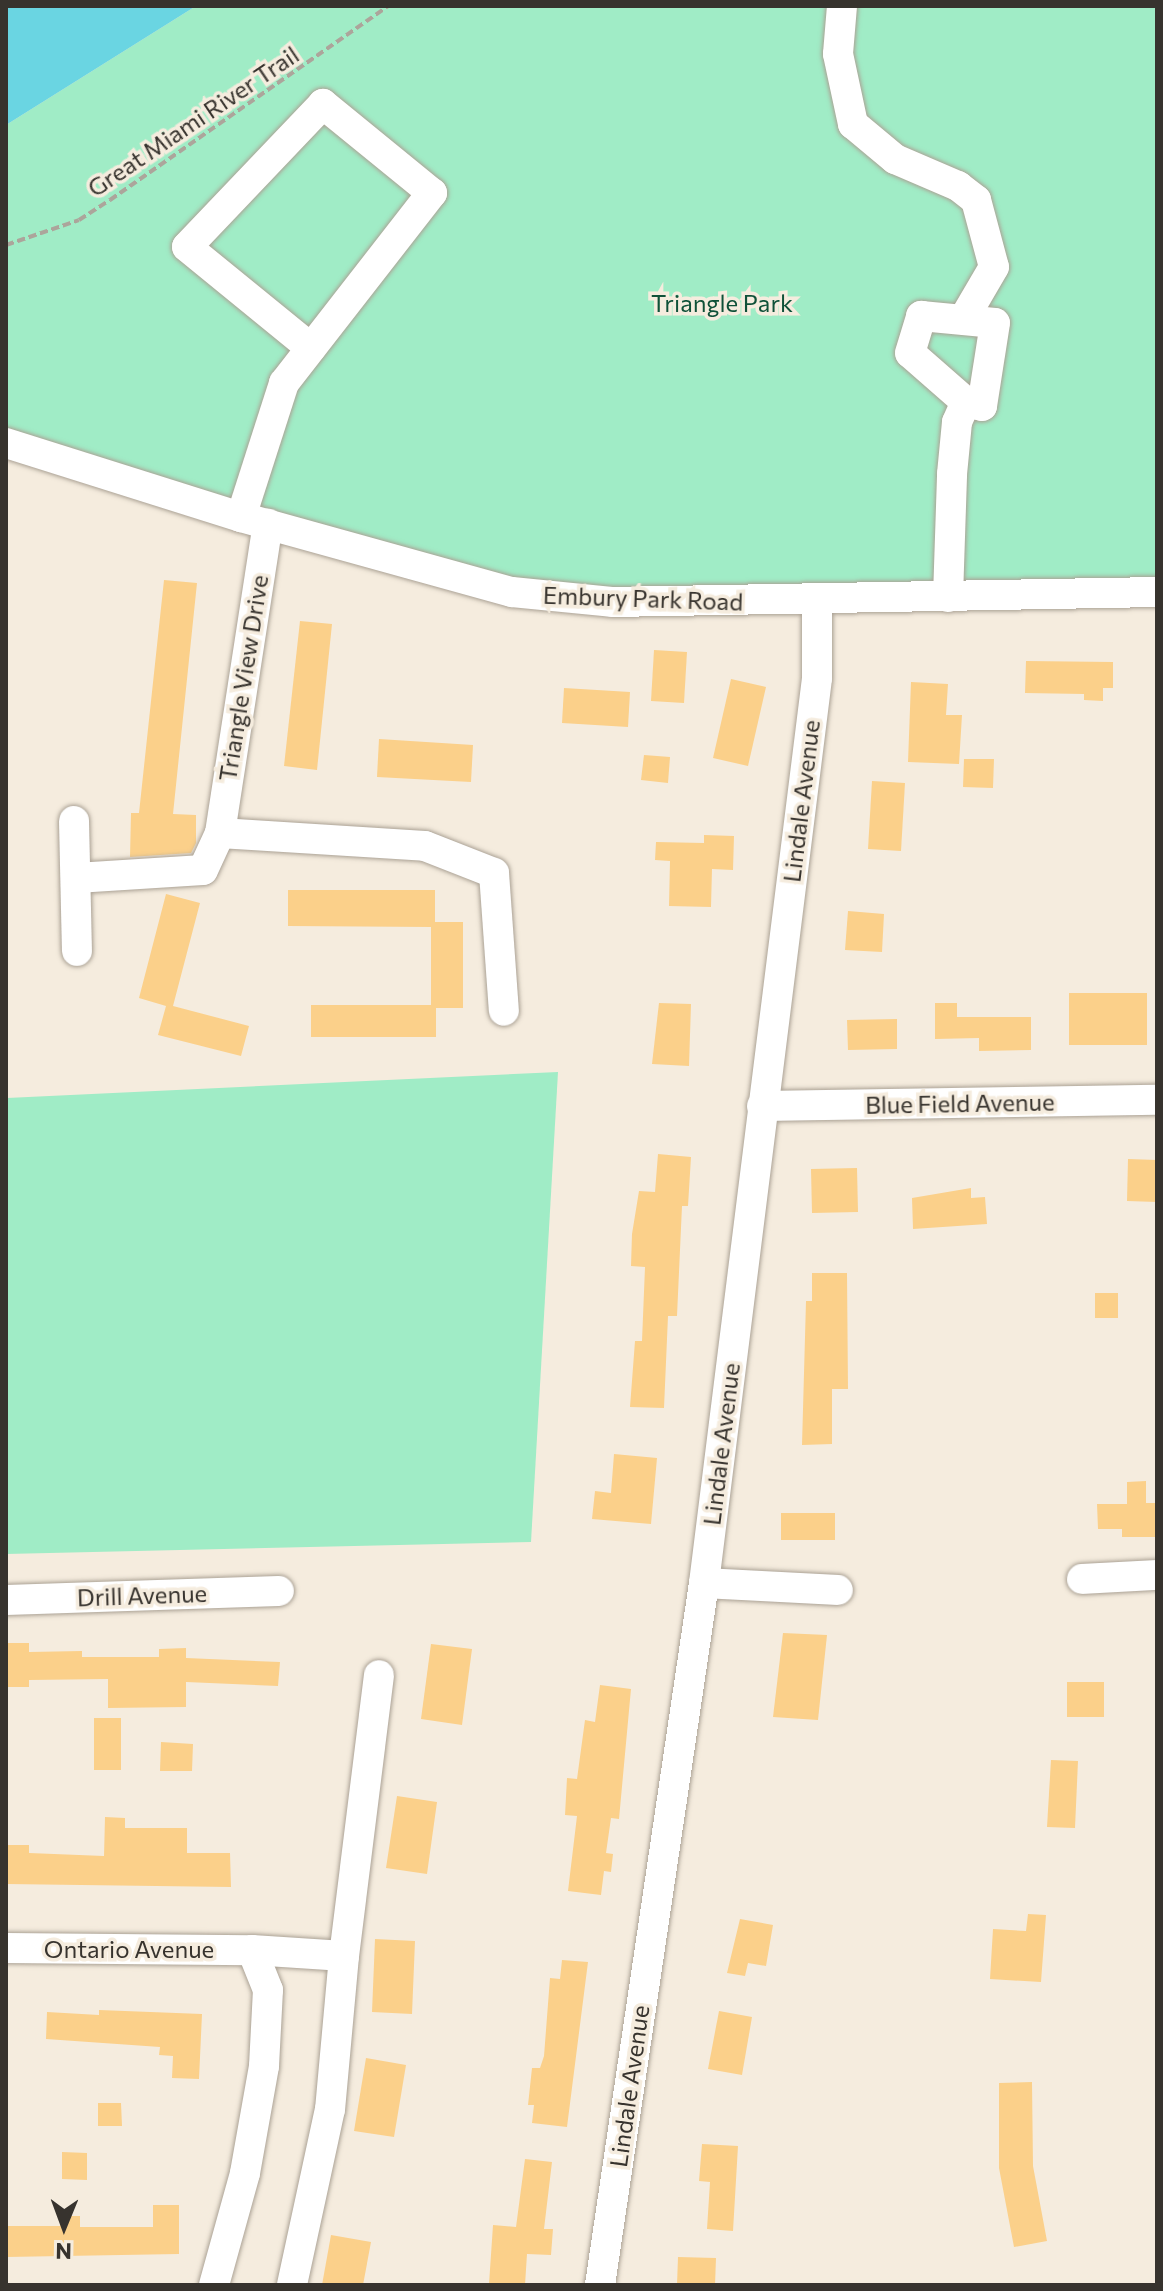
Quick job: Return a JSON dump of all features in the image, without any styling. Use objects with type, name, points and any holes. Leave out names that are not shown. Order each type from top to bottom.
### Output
[{"type":"street","points":[[842,6],[838,54],[853,124],[895,159],[958,186],[976,200],[994,267],[963,320]]},
{"type":"street","name":"Triangle View Drive","points":[[76,878],[203,870],[220,833],[255,520],[284,383],[432,193],[323,104],[187,247],[311,348]]},
{"type":"street","points":[[921,316],[995,323],[982,406],[966,402],[910,353],[921,316]]},
{"type":"street","points":[[948,597],[952,474],[957,422],[966,402]]},
{"type":"street","name":"Embury Park Road","points":[[6,443],[255,520],[512,592],[612,602],[817,601],[1157,592]]},
{"type":"street","name":"Lindale Avenue","points":[[600,2285],[704,1583],[817,678],[817,601]]},
{"type":"street","points":[[74,821],[77,951]]},
{"type":"street","points":[[220,833],[425,846],[494,873],[504,1011]]},
{"type":"street","name":"Blue Field Avenue","points":[[762,1106],[1157,1100]]},
{"type":"street","points":[[1082,1579],[1157,1575]]},
{"type":"street","points":[[704,1583],[838,1590]]},
{"type":"street","name":"Drill Avenue","points":[[6,1600],[279,1591]]},
{"type":"street","points":[[292,2285],[330,2109],[344,1956],[379,1675]]},
{"type":"street","name":"Ontario Avenue","points":[[6,1948],[252,1950],[344,1956]]},
{"type":"street","points":[[214,2285],[245,2173],[264,2066],[268,1990],[252,1950]]},
{"type":"path","name":"Great Miami River Trail","points":[[6,245],[79,220],[388,6]]},
{"type":"green space","name":"Triangle Park","points":[[196,6],[1157,6],[1157,592],[572,600],[6,443],[6,125]]},
{"type":"green space","points":[[558,1072],[531,1542],[6,1554],[7,1098]]},
{"type":"water","points":[[6,6],[196,6],[6,125]]},
{"type":"building","points":[[164,580],[197,583],[173,814],[196,815],[196,843],[191,853],[130,857],[131,813],[139,813]]},
{"type":"building","points":[[300,621],[332,624],[317,770],[284,766]]},
{"type":"building","points":[[654,650],[687,652],[684,703],[651,701]]},
{"type":"building","points":[[1026,661],[1113,662],[1113,688],[1103,688],[1103,701],[1084,700],[1084,694],[1025,693]]},
{"type":"building","points":[[731,679],[766,687],[748,766],[713,758]]},
{"type":"building","points":[[911,682],[948,684],[946,715],[962,715],[959,764],[908,762]]},
{"type":"building","points":[[564,688],[630,692],[628,727],[562,723]]},
{"type":"building","points":[[379,739],[473,745],[471,782],[377,777]]},
{"type":"building","points":[[644,755],[670,757],[668,783],[641,780]]},
{"type":"building","points":[[964,759],[994,759],[993,788],[963,787]]},
{"type":"building","points":[[872,781],[905,783],[901,851],[868,849]]},
{"type":"building","points":[[704,835],[734,836],[733,870],[712,869],[711,907],[669,906],[670,861],[655,860],[656,842],[704,843]]},
{"type":"building","points":[[288,890],[435,890],[435,922],[463,922],[463,1008],[436,1008],[436,1037],[311,1037],[311,1005],[431,1005],[431,927],[288,926]]},
{"type":"building","points":[[166,894],[200,903],[173,1006],[249,1026],[241,1056],[158,1035],[166,1006],[139,998]]},
{"type":"building","points":[[848,911],[884,914],[882,952],[845,950]]},
{"type":"building","points":[[1069,993],[1147,993],[1147,1045],[1069,1045]]},
{"type":"building","points":[[659,1003],[691,1004],[689,1066],[652,1064]]},
{"type":"building","points":[[935,1003],[957,1003],[957,1017],[1031,1017],[1031,1050],[979,1051],[979,1038],[935,1039]]},
{"type":"building","points":[[897,1019],[897,1049],[848,1050],[847,1020]]},
{"type":"building","points":[[658,1154],[691,1157],[688,1206],[682,1206],[677,1316],[668,1316],[664,1408],[630,1407],[635,1341],[642,1341],[645,1267],[631,1266],[632,1234],[639,1191],[655,1192]]},
{"type":"building","points":[[1128,1159],[1157,1160],[1157,1202],[1127,1201]]},
{"type":"building","points":[[857,1168],[858,1212],[812,1213],[811,1169]]},
{"type":"building","points":[[971,1188],[971,1198],[985,1197],[987,1224],[913,1229],[912,1198]]},
{"type":"building","points":[[812,1273],[847,1273],[848,1389],[832,1389],[832,1444],[802,1445],[806,1301],[812,1301]]},
{"type":"building","points":[[1095,1293],[1118,1293],[1118,1318],[1095,1318]]},
{"type":"building","points":[[614,1454],[657,1458],[651,1524],[592,1519],[595,1491],[611,1493]]},
{"type":"building","points":[[1146,1481],[1146,1503],[1157,1503],[1157,1537],[1122,1537],[1122,1529],[1098,1529],[1097,1504],[1127,1504],[1127,1482]]},
{"type":"building","points":[[781,1513],[835,1513],[835,1540],[781,1540]]},
{"type":"building","points":[[783,1633],[827,1635],[818,1720],[773,1717]]},
{"type":"building","points":[[6,1643],[29,1643],[29,1652],[82,1651],[82,1657],[159,1657],[159,1649],[186,1648],[186,1658],[280,1662],[278,1686],[186,1682],[186,1707],[108,1708],[108,1679],[29,1680],[29,1687],[6,1687]]},
{"type":"building","points":[[431,1644],[472,1649],[462,1725],[421,1719]]},
{"type":"building","points":[[1067,1682],[1104,1682],[1104,1717],[1067,1717]]},
{"type":"building","points":[[600,1685],[631,1689],[619,1819],[611,1818],[606,1853],[613,1854],[611,1872],[604,1871],[601,1895],[568,1891],[577,1816],[565,1815],[567,1778],[577,1779],[585,1720],[595,1722]]},
{"type":"building","points":[[94,1718],[121,1718],[121,1770],[94,1770]]},
{"type":"building","points":[[161,1742],[193,1744],[192,1771],[160,1771]]},
{"type":"building","points":[[1051,1760],[1078,1761],[1075,1828],[1047,1827]]},
{"type":"building","points":[[397,1796],[437,1802],[427,1874],[386,1868]]},
{"type":"building","points":[[105,1817],[125,1818],[125,1828],[187,1828],[187,1853],[230,1853],[231,1887],[6,1884],[6,1845],[29,1845],[29,1853],[104,1856]]},
{"type":"building","points":[[1028,1914],[1046,1915],[1041,1982],[990,1979],[993,1929],[1026,1931]]},
{"type":"building","points":[[740,1919],[773,1925],[766,1966],[748,1963],[745,1976],[727,1973]]},
{"type":"building","points":[[375,1939],[415,1941],[412,2014],[372,2012]]},
{"type":"building","points":[[562,1960],[588,1962],[567,2127],[532,2123],[534,2105],[528,2105],[532,2068],[540,2068],[544,2056],[550,1978],[560,1979]]},
{"type":"building","points":[[99,2010],[202,2014],[199,2079],[172,2078],[173,2056],[159,2055],[160,2047],[46,2039],[47,2012],[99,2015]]},
{"type":"building","points":[[719,2011],[752,2017],[742,2075],[708,2069]]},
{"type":"building","points":[[366,2058],[406,2065],[394,2137],[354,2131]]},
{"type":"building","points":[[1032,2082],[1033,2166],[1047,2241],[1014,2247],[999,2168],[999,2083]]},
{"type":"building","points":[[98,2103],[121,2103],[122,2126],[98,2126]]},
{"type":"building","points":[[702,2144],[738,2146],[733,2231],[707,2229],[710,2182],[699,2181]]},
{"type":"building","points":[[62,2152],[87,2153],[87,2180],[62,2179]]},
{"type":"building","points":[[525,2159],[552,2162],[544,2229],[553,2229],[551,2255],[527,2254],[525,2285],[489,2284],[493,2225],[516,2227]]},
{"type":"building","points":[[153,2205],[179,2205],[179,2254],[6,2257],[6,2226],[60,2226],[60,2216],[80,2216],[80,2227],[153,2227]]},
{"type":"building","points":[[331,2235],[371,2242],[363,2285],[322,2285]]},
{"type":"building","points":[[678,2257],[716,2258],[715,2285],[677,2285]]}]
